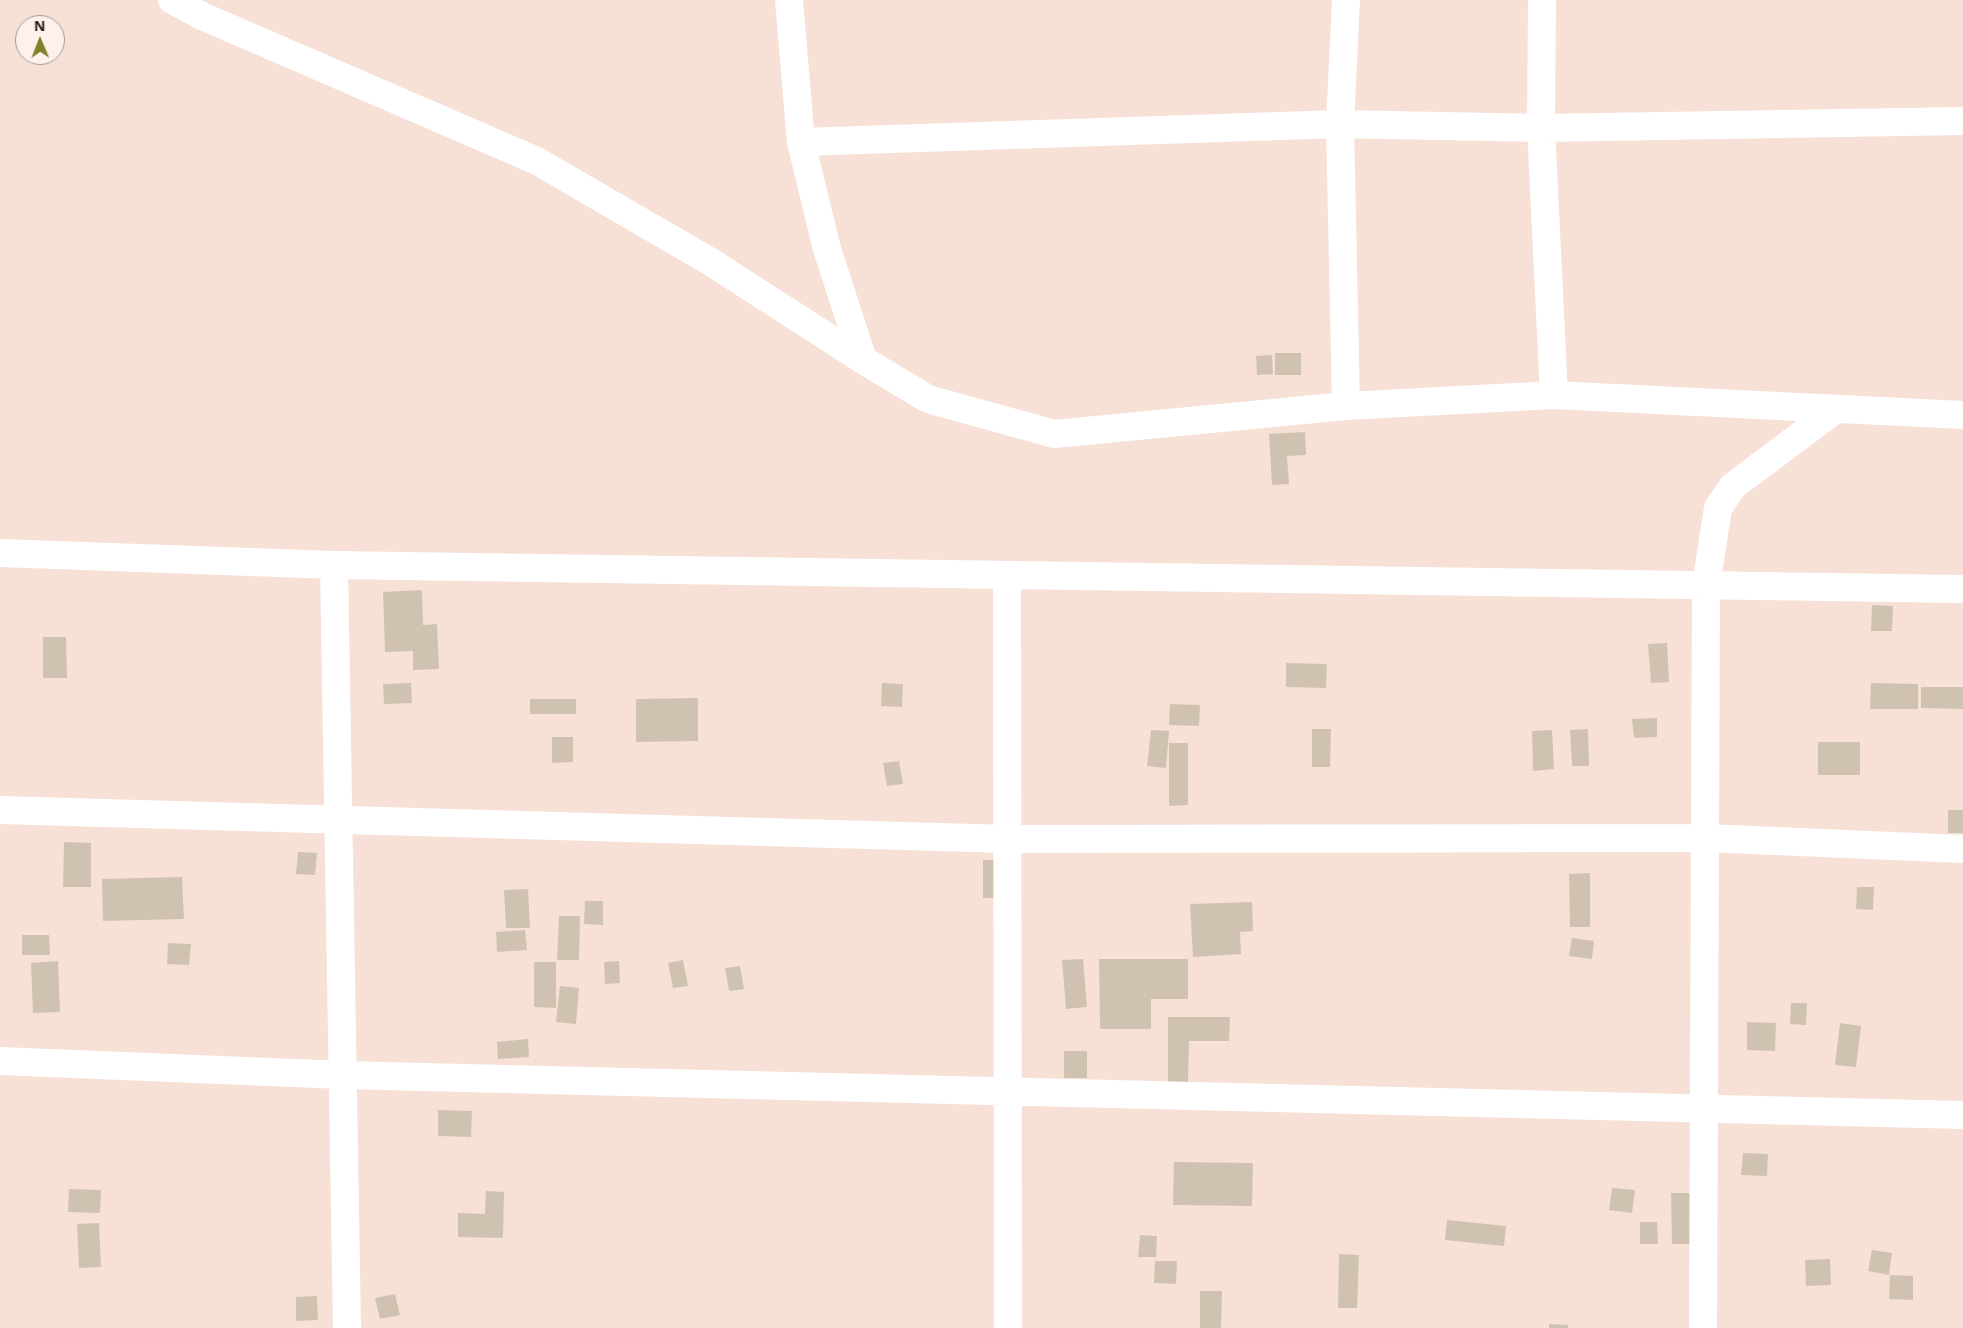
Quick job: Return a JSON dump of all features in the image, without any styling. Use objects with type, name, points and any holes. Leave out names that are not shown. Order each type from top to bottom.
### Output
[{"type":"street","points":[[172,0],[202,16],[537,161],[711,262],[863,360],[928,399],[1054,434],[1346,406],[1554,395],[1963,415]]},
{"type":"street","points":[[790,0],[801,142],[827,249],[863,360]]},
{"type":"street","points":[[1346,0],[1340,124],[1346,406]]},
{"type":"street","points":[[1542,0],[1542,128],[1554,395]]},
{"type":"street","points":[[801,142],[1340,124],[1542,128],[1963,121]]},
{"type":"street","points":[[1703,1328],[1706,586],[1718,508],[1733,486],[1836,409]]},
{"type":"street","points":[[0,553],[334,565],[1963,589]]},
{"type":"street","points":[[334,565],[347,1328]]},
{"type":"street","points":[[1007,575],[1008,1328]]},
{"type":"street","points":[[0,810],[1008,839],[1705,838],[1963,849]]},
{"type":"street","points":[[0,1061],[343,1075],[1963,1115]]},
{"type":"building","points":[[1275,353],[1301,353],[1301,375],[1275,375]]},
{"type":"building","points":[[1272,355],[1273,374],[1257,375],[1256,356]]},
{"type":"building","points":[[1305,432],[1306,455],[1287,456],[1289,484],[1272,485],[1269,434]]},
{"type":"building","points":[[422,590],[423,625],[437,624],[439,669],[413,670],[413,651],[385,652],[383,592]]},
{"type":"building","points":[[1872,605],[1893,606],[1892,631],[1871,631]]},
{"type":"building","points":[[43,637],[66,637],[67,678],[43,678]]},
{"type":"building","points":[[1667,643],[1669,682],[1651,683],[1648,644]]},
{"type":"building","points":[[1286,663],[1327,664],[1326,688],[1286,687]]},
{"type":"building","points":[[411,683],[412,703],[384,704],[383,684]]},
{"type":"building","points":[[882,683],[903,684],[902,707],[881,706]]},
{"type":"building","points":[[1871,683],[1918,684],[1918,709],[1870,709]]},
{"type":"building","points":[[1921,687],[1963,687],[1963,709],[1921,708]]},
{"type":"building","points":[[698,698],[698,741],[636,742],[636,699]]},
{"type":"building","points":[[530,699],[576,699],[576,714],[530,714]]},
{"type":"building","points":[[1170,704],[1200,705],[1199,726],[1169,725]]},
{"type":"building","points":[[1657,718],[1657,737],[1634,738],[1632,719]]},
{"type":"building","points":[[1312,729],[1331,729],[1330,767],[1312,767]]},
{"type":"building","points":[[1588,729],[1589,766],[1572,766],[1570,730]]},
{"type":"building","points":[[1151,730],[1169,731],[1166,768],[1147,766]]},
{"type":"building","points":[[1552,730],[1554,769],[1533,771],[1532,731]]},
{"type":"building","points":[[552,737],[573,737],[573,762],[552,763]]},
{"type":"building","points":[[1818,742],[1860,742],[1860,775],[1818,775]]},
{"type":"building","points":[[1169,743],[1188,743],[1188,805],[1169,806]]},
{"type":"building","points":[[899,761],[903,784],[887,786],[883,763]]},
{"type":"building","points":[[1948,810],[1963,810],[1963,833],[1948,833]]},
{"type":"building","points":[[64,842],[91,843],[91,887],[63,887]]},
{"type":"building","points":[[298,852],[317,853],[315,875],[296,874]]},
{"type":"building","points":[[983,860],[1003,860],[1003,898],[983,898]]},
{"type":"building","points":[[1590,873],[1590,927],[1570,927],[1569,874]]},
{"type":"building","points":[[182,877],[184,919],[103,921],[102,879]]},
{"type":"building","points":[[1857,887],[1874,887],[1873,910],[1856,909]]},
{"type":"building","points":[[528,889],[530,928],[506,928],[504,890]]},
{"type":"building","points":[[585,901],[603,901],[603,925],[584,924]]},
{"type":"building","points":[[1252,902],[1253,931],[1240,932],[1241,954],[1193,957],[1190,904]]},
{"type":"building","points":[[559,916],[580,916],[579,960],[557,960]]},
{"type":"building","points":[[525,930],[527,950],[497,952],[496,932]]},
{"type":"building","points":[[22,935],[49,935],[50,955],[22,955]]},
{"type":"building","points":[[1572,938],[1594,941],[1592,959],[1569,956]]},
{"type":"building","points":[[168,943],[191,944],[189,965],[167,964]]},
{"type":"building","points":[[1083,959],[1087,1007],[1066,1009],[1062,960]]},
{"type":"building","points":[[1099,959],[1188,959],[1188,999],[1151,999],[1151,1029],[1100,1029]]},
{"type":"building","points":[[683,960],[688,986],[673,988],[668,963]]},
{"type":"building","points":[[58,961],[60,1012],[33,1013],[31,963]]},
{"type":"building","points":[[619,961],[620,983],[605,984],[604,962]]},
{"type":"building","points":[[534,962],[556,962],[556,1008],[534,1007]]},
{"type":"building","points":[[740,966],[744,989],[729,991],[725,968]]},
{"type":"building","points":[[560,986],[579,988],[576,1024],[556,1022]]},
{"type":"building","points":[[1791,1003],[1807,1003],[1806,1025],[1790,1024]]},
{"type":"building","points":[[1168,1017],[1230,1017],[1229,1041],[1189,1041],[1188,1082],[1168,1082]]},
{"type":"building","points":[[1747,1022],[1776,1023],[1775,1051],[1747,1050]]},
{"type":"building","points":[[1840,1023],[1861,1026],[1856,1067],[1835,1065]]},
{"type":"building","points":[[528,1039],[529,1057],[498,1059],[497,1042]]},
{"type":"building","points":[[1064,1051],[1087,1051],[1087,1078],[1064,1078]]},
{"type":"building","points":[[438,1110],[472,1111],[471,1137],[438,1136]]},
{"type":"building","points":[[1743,1153],[1768,1154],[1767,1176],[1741,1175]]},
{"type":"building","points":[[1174,1162],[1253,1163],[1252,1206],[1173,1205]]},
{"type":"building","points":[[1612,1188],[1635,1190],[1632,1213],[1609,1210]]},
{"type":"building","points":[[69,1189],[101,1190],[100,1213],[68,1212]]},
{"type":"building","points":[[486,1191],[504,1192],[503,1238],[458,1237],[458,1213],[485,1214]]},
{"type":"building","points":[[1671,1193],[1695,1193],[1696,1244],[1672,1244]]},
{"type":"building","points":[[1447,1220],[1506,1226],[1504,1246],[1445,1240]]},
{"type":"building","points":[[1640,1222],[1657,1222],[1658,1244],[1640,1244]]},
{"type":"building","points":[[99,1223],[101,1267],[79,1268],[77,1224]]},
{"type":"building","points":[[1140,1235],[1157,1236],[1156,1257],[1138,1257]]},
{"type":"building","points":[[1872,1250],[1892,1253],[1889,1275],[1868,1271]]},
{"type":"building","points":[[1339,1254],[1359,1255],[1357,1308],[1338,1308]]},
{"type":"building","points":[[1830,1259],[1831,1285],[1806,1286],[1805,1260]]},
{"type":"building","points":[[1155,1261],[1177,1261],[1176,1284],[1154,1283]]},
{"type":"building","points":[[1890,1275],[1913,1276],[1913,1300],[1889,1299]]},
{"type":"building","points":[[1200,1291],[1222,1291],[1221,1328],[1200,1328]]},
{"type":"building","points":[[395,1294],[400,1315],[380,1319],[375,1298]]},
{"type":"building","points":[[317,1296],[318,1320],[296,1321],[296,1297]]},
{"type":"building","points":[[1549,1324],[1568,1325],[1568,1328],[1549,1328]]}]
